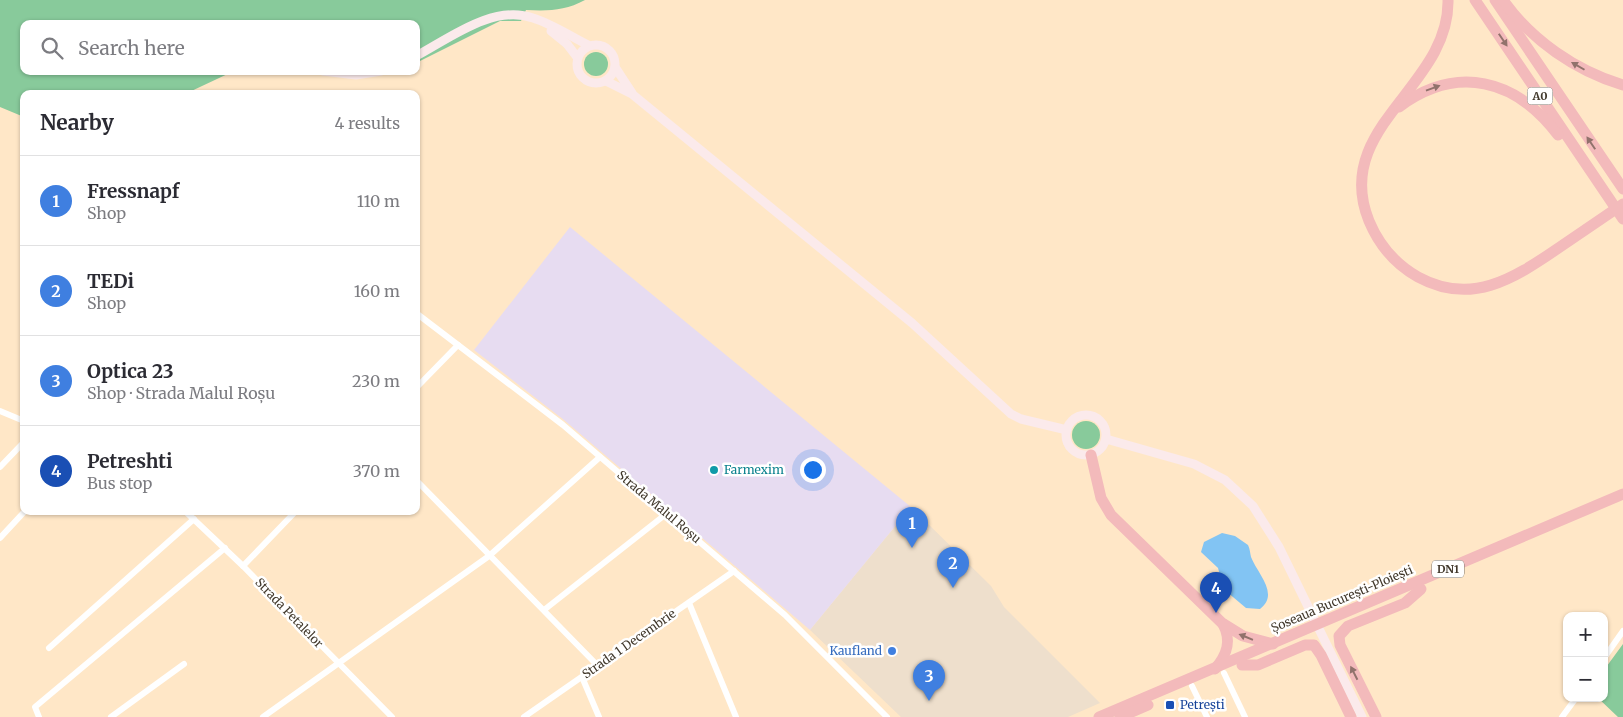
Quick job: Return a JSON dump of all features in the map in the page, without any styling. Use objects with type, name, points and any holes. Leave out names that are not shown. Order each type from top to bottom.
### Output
[{"type":"highway","points":[[1448,0],[1447,22],[1439,47],[1428,65],[1376,134],[1365,160],[1362,187],[1367,216],[1373,232],[1391,257],[1409,272],[1431,283],[1468,289],[1494,286],[1507,281],[1623,204]]},
{"type":"highway","name":"A0","points":[[1475,0],[1623,220]]},
{"type":"highway","name":"A0","points":[[1495,0],[1621,186]]},
{"type":"highway","points":[[1503,0],[1524,25],[1557,53],[1591,73],[1623,85]]},
{"type":"highway","points":[[1392,112],[1423,91],[1439,85],[1464,81],[1500,88],[1528,102],[1541,114],[1572,154],[1595,178]]},
{"type":"highway","points":[[1091,455],[1099,491],[1107,510],[1222,623],[1243,636],[1273,644]]},
{"type":"highway","name":"Șoseaua București-Ploiești","points":[[1127,715],[1273,644],[1623,494]]},
{"type":"highway","name":"Șoseaua București-Ploiești","points":[[1099,717],[1127,715],[1192,686],[1219,671],[1242,665],[1623,502]]},
{"type":"highway","points":[[1376,717],[1340,644],[1339,636],[1348,626],[1405,603],[1420,588]]},
{"type":"highway","points":[[1219,671],[1228,644],[1228,635],[1222,623]]},
{"type":"highway","points":[[1242,665],[1258,665],[1305,645],[1314,645],[1321,655],[1351,717]]},
{"type":"street","points":[[420,54],[493,18],[511,15],[533,18],[588,45]]},
{"type":"street","points":[[533,18],[558,36],[577,57]]},
{"type":"street","points":[[615,67],[611,77],[606,81],[594,84],[583,78],[576,66],[577,57],[588,45],[596,43],[607,48],[614,58],[615,67],[632,94]]},
{"type":"street","points":[[606,81],[632,94],[912,323],[1011,414],[1027,421],[1067,430]]},
{"type":"street","name":"Strada Malul Roșu","points":[[420,316],[563,426],[734,571],[812,641],[887,717]]},
{"type":"street","points":[[420,384],[458,345]]},
{"type":"street","points":[[0,411],[20,419]]},
{"type":"street","points":[[1090,416],[1101,422],[1106,433],[1106,439],[1101,449],[1091,455],[1081,454],[1072,450],[1067,440],[1067,430],[1076,418],[1090,416]]},
{"type":"street","points":[[1106,439],[1194,464],[1225,480],[1239,491],[1263,518],[1362,717]]},
{"type":"street","points":[[0,467],[20,446]]},
{"type":"street","points":[[263,717],[489,556],[600,457]]},
{"type":"street","points":[[420,484],[598,666]]},
{"type":"street","points":[[544,610],[666,514]]},
{"type":"street","points":[[0,538],[21,515]]},
{"type":"street","name":"Strada Petalelor","points":[[190,515],[392,717]]},
{"type":"street","points":[[243,566],[292,515]]},
{"type":"street","points":[[49,648],[194,518]]},
{"type":"street","points":[[39,717],[35,707],[225,548]]},
{"type":"street","name":"Strada 1 Decembrie","points":[[524,717],[734,571]]},
{"type":"street","points":[[689,603],[736,717]]},
{"type":"street","points":[[1605,657],[1623,631]]},
{"type":"street","points":[[112,717],[184,664]]},
{"type":"street","points":[[1219,671],[1245,717]]},
{"type":"street","points":[[582,677],[599,717]]},
{"type":"street","points":[[1192,686],[1207,717]]},
{"type":"street","points":[[1562,717],[1573,702]]},
{"type":"shaded area","points":[[570,227],[911,507],[810,630],[564,420],[474,350]]},
{"type":"shaded area","points":[[911,507],[991,586],[1004,607],[1100,703],[1068,717],[901,717],[810,630]]},
{"type":"green space","points":[[0,0],[585,0],[556,10],[526,10],[521,21],[500,21],[420,61],[420,20],[20,20],[20,75],[225,75],[194,90],[20,90],[20,115],[0,107]]},
{"type":"green space","points":[[596,52],[604,56],[608,64],[604,72],[596,76],[588,72],[584,64],[588,56]]},
{"type":"green space","points":[[1086,421],[1096,425],[1100,435],[1096,445],[1086,449],[1076,445],[1072,435],[1076,425]]},
{"type":"green space","points":[[1623,644],[1623,717],[1618,717],[1602,702],[1608,702],[1608,665]]},
{"type":"water","points":[[1222,533],[1235,536],[1248,545],[1251,557],[1268,590],[1266,603],[1260,609],[1246,608],[1227,592],[1223,586],[1218,568],[1201,552],[1204,542]]},
{"type":"place","name":"Farmexim","points":[[714,470]]},
{"type":"place","name":"Fressnapf","points":[[912,548]]},
{"type":"place","name":"TEDi","points":[[953,588]]},
{"type":"place","name":"Petreshti","points":[[1216,613]]},
{"type":"place","name":"Kaufland","points":[[892,651]]},
{"type":"place","name":"Optica 23","points":[[929,701]]},
{"type":"place","name":"Petrești","points":[[1170,705]]}]
